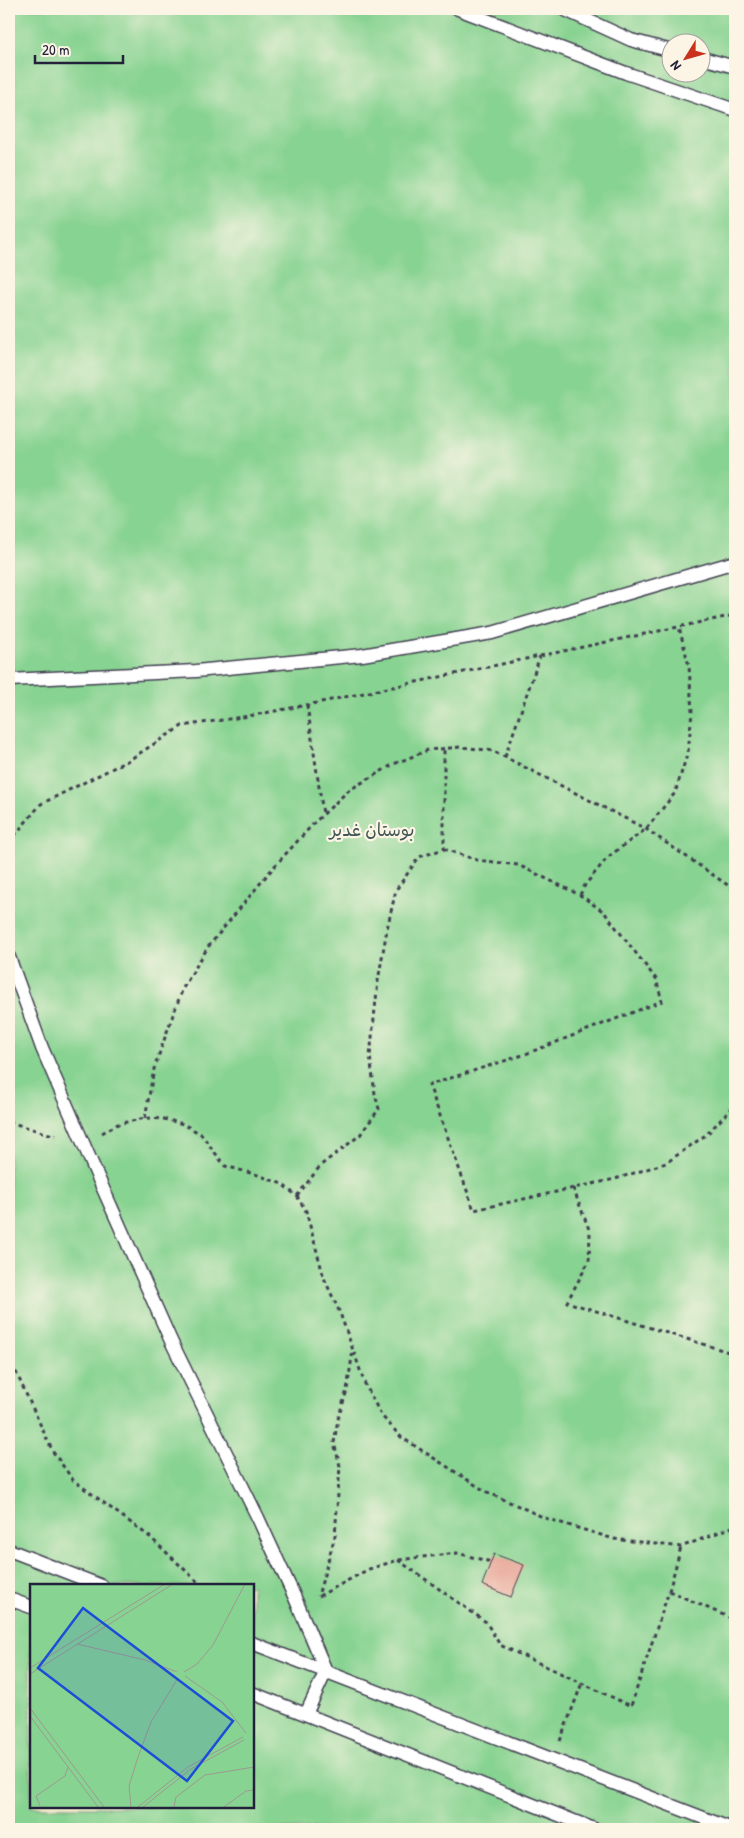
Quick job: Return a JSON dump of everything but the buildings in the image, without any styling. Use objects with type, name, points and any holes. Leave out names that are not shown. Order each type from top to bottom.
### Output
[{"type":"lane","points":[[458,9],[626,73],[735,110]]},
{"type":"lane","points":[[563,9],[631,40],[662,48]]},
{"type":"lane","points":[[712,61],[735,67]]},
{"type":"lane","points":[[9,680],[196,672],[362,655],[418,646],[492,633],[735,562]]},
{"type":"lane","points":[[9,957],[42,1048],[84,1143],[172,1341],[258,1518],[326,1671],[306,1714]]},
{"type":"lane","points":[[9,1550],[97,1584]]},
{"type":"lane","points":[[9,1599],[30,1607]]},
{"type":"lane","points":[[254,1644],[732,1829]]},
{"type":"lane","points":[[254,1693],[594,1829]]},
{"type":"path","points":[[9,842],[42,804],[129,760],[182,726],[307,705],[735,615]]},
{"type":"path","points":[[580,895],[585,885],[608,857],[646,829],[675,793],[688,752],[692,712],[689,666],[679,627]]},
{"type":"path","points":[[505,758],[540,656]]},
{"type":"path","points":[[307,705],[323,814]]},
{"type":"path","points":[[145,1118],[154,1069],[183,988],[208,948],[272,869],[323,814],[349,790],[394,764],[428,750],[462,747],[493,751],[646,829],[735,890]]},
{"type":"path","points":[[444,748],[444,849]]},
{"type":"path","points":[[297,1196],[322,1164],[360,1136],[379,1109],[370,1056],[378,981],[394,898],[396,890],[419,857],[444,849],[477,860],[518,865],[580,895],[604,912],[627,941],[656,979],[662,1001],[523,1055],[429,1085],[474,1210],[615,1179],[666,1163],[707,1134],[735,1105]]},
{"type":"path","points":[[9,1122],[84,1143],[118,1124],[145,1118],[164,1119],[183,1124],[201,1134],[225,1166],[282,1184],[297,1196],[306,1211],[324,1278],[340,1313],[364,1382],[381,1415],[401,1437],[485,1491],[545,1518],[614,1539],[681,1547],[735,1526]]},
{"type":"path","points":[[573,1188],[590,1232],[590,1260],[567,1302],[735,1354]]},
{"type":"path","points":[[318,1597],[335,1536],[340,1466],[334,1443],[338,1419],[348,1390],[353,1350]]},
{"type":"path","points":[[9,1357],[53,1452],[73,1480],[150,1537],[200,1584]]},
{"type":"path","points":[[398,1560],[486,1622],[500,1645],[631,1706],[669,1591],[681,1547]]},
{"type":"path","points":[[300,1610],[318,1597],[369,1569],[398,1560],[457,1553],[491,1562]]},
{"type":"path","points":[[669,1591],[735,1620]]},
{"type":"path","points":[[553,1759],[582,1684]]},
{"type":"green space","name":"بوستان غدیر","points":[[9,9],[735,9],[735,1829],[9,1829]]}]
